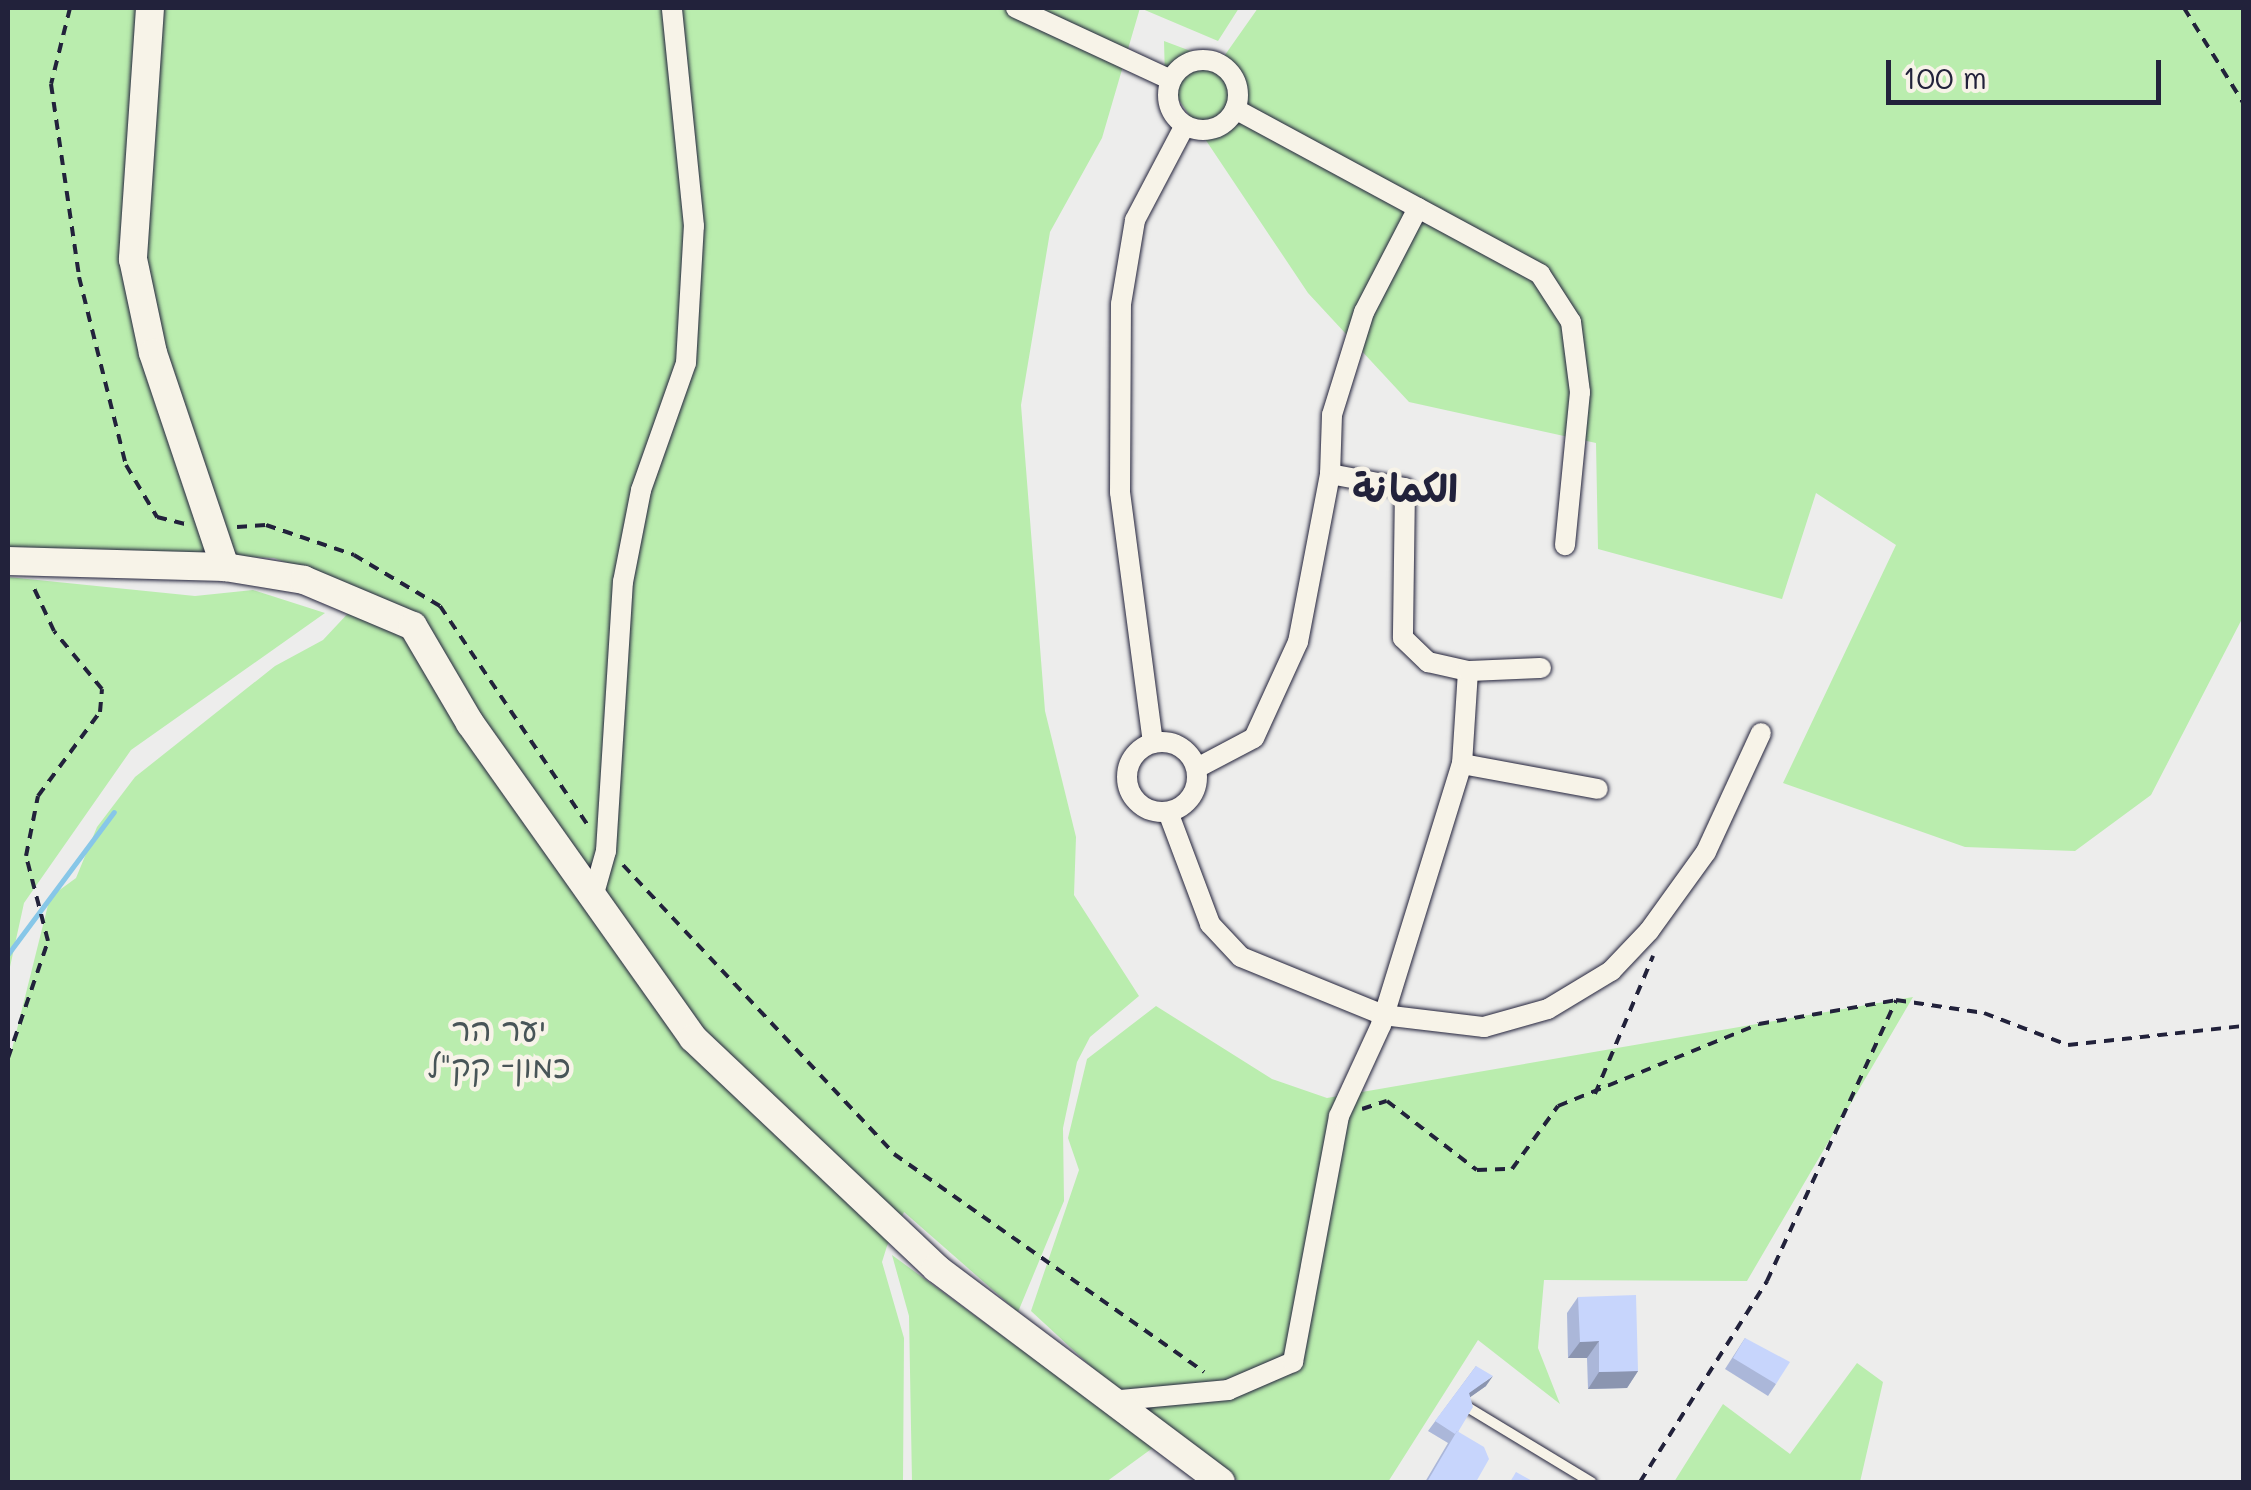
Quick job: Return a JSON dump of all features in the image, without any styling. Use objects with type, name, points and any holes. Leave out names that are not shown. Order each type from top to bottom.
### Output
[{"type":"main road","points":[[150,8],[134,259],[154,354],[225,567]]},
{"type":"main road","points":[[19,563],[225,567],[304,580],[413,626],[693,1038],[936,1268],[1222,1482]]},
{"type":"street","points":[[594,897],[606,851],[623,582],[641,490],[686,363],[694,226],[672,8]]},
{"type":"street","points":[[1016,8],[1171,80]]},
{"type":"street","points":[[1192,61],[1214,61],[1237,86],[1235,109],[1220,126],[1185,126],[1170,108],[1171,80],[1192,61]]},
{"type":"street","points":[[1235,109],[1540,274],[1570,322],[1580,392],[1565,545]]},
{"type":"street","points":[[1153,743],[1120,492],[1121,304],[1135,220],[1185,126]]},
{"type":"street","points":[[1197,768],[1184,749],[1153,743],[1133,757],[1130,790],[1145,808],[1168,812],[1188,801],[1197,768],[1254,738],[1298,642],[1330,474],[1332,415],[1364,312],[1418,208]]},
{"type":"street","points":[[1330,474],[1404,488],[1403,638],[1428,662],[1468,671],[1541,668]]},
{"type":"street","points":[[1110,1401],[1228,1390],[1293,1362],[1340,1116],[1384,1015],[1462,764],[1468,671]]},
{"type":"street","points":[[1168,812],[1210,924],[1241,957],[1384,1015],[1484,1027],[1548,1008],[1611,971],[1706,852],[1761,733]]},
{"type":"street","points":[[1462,764],[1598,788]]},
{"type":"lane","points":[[1469,1408],[1591,1482]]},
{"type":"path","points":[[70,8],[51,84],[80,278],[126,465],[157,517],[212,530],[284,531],[354,554],[440,606],[606,851],[894,1154],[1228,1390]]},
{"type":"path","points":[[2184,8],[2244,104]]},
{"type":"path","points":[[8,1058],[48,941],[26,856],[38,796],[100,712],[102,689],[54,631],[19,563]]},
{"type":"path","points":[[1595,1094],[1657,942]]},
{"type":"path","points":[[1640,1482],[1767,1281],[1896,1000]]},
{"type":"path","points":[[1340,1116],[1386,1101],[1477,1170],[1512,1170],[1558,1106],[1758,1024],[1896,1000],[1984,1013],[2068,1045],[2244,1026]]},
{"type":"green space","name":"יער הר כמון- קק\"ל","points":[[8,8],[1140,8],[1102,138],[1050,232],[1021,405],[1045,711],[1076,837],[1074,895],[1139,996],[1090,1037],[1077,1062],[1063,1128],[1064,1201],[1018,1312],[904,1212],[887,1246],[882,1262],[904,1338],[903,1482],[8,1482],[8,1065],[50,897],[76,878],[97,827],[135,777],[275,666],[323,640],[367,593],[274,558],[8,547]]},
{"type":"green space","points":[[1140,8],[1239,8],[1218,41]]},
{"type":"green space","points":[[1258,8],[2243,8],[2243,617],[2151,795],[2075,851],[1965,847],[1783,783],[1896,545],[1816,493],[1782,599],[1598,549],[1596,443],[1409,402],[1308,293],[1165,79],[1164,41],[1220,62]]},
{"type":"green space","points":[[8,577],[195,596],[253,590],[325,613],[131,750],[24,903],[8,976]]},
{"type":"green space","points":[[1913,997],[1747,1281],[1544,1280],[1538,1348],[1560,1404],[1478,1340],[1388,1482],[1240,1482],[1137,1409],[1031,1311],[1079,1170],[1068,1138],[1087,1059],[1156,1006],[1272,1079],[1327,1098]]},
{"type":"green space","points":[[892,1255],[1154,1447],[1106,1482],[912,1482],[909,1316]]},
{"type":"green space","points":[[1857,1363],[1883,1382],[1860,1482],[1674,1482],[1723,1404],[1790,1454]]},
{"type":"building","points":[[1636,1295],[1638,1371],[1599,1372],[1599,1341],[1580,1342],[1578,1297]]},
{"type":"building","points":[[1745,1338],[1790,1362],[1776,1384],[1733,1358]]},
{"type":"building","points":[[1476,1366],[1493,1376],[1469,1393],[1473,1407],[1455,1434],[1435,1421]]},
{"type":"building","points":[[1457,1431],[1484,1447],[1489,1459],[1476,1482],[1427,1482]]},
{"type":"building","points":[[1516,1472],[1534,1482],[1510,1482]]},
{"type":"waterway","points":[[8,954],[114,812]]},
{"type":"district","name":"الكمانة","points":[[1405,488]]}]
